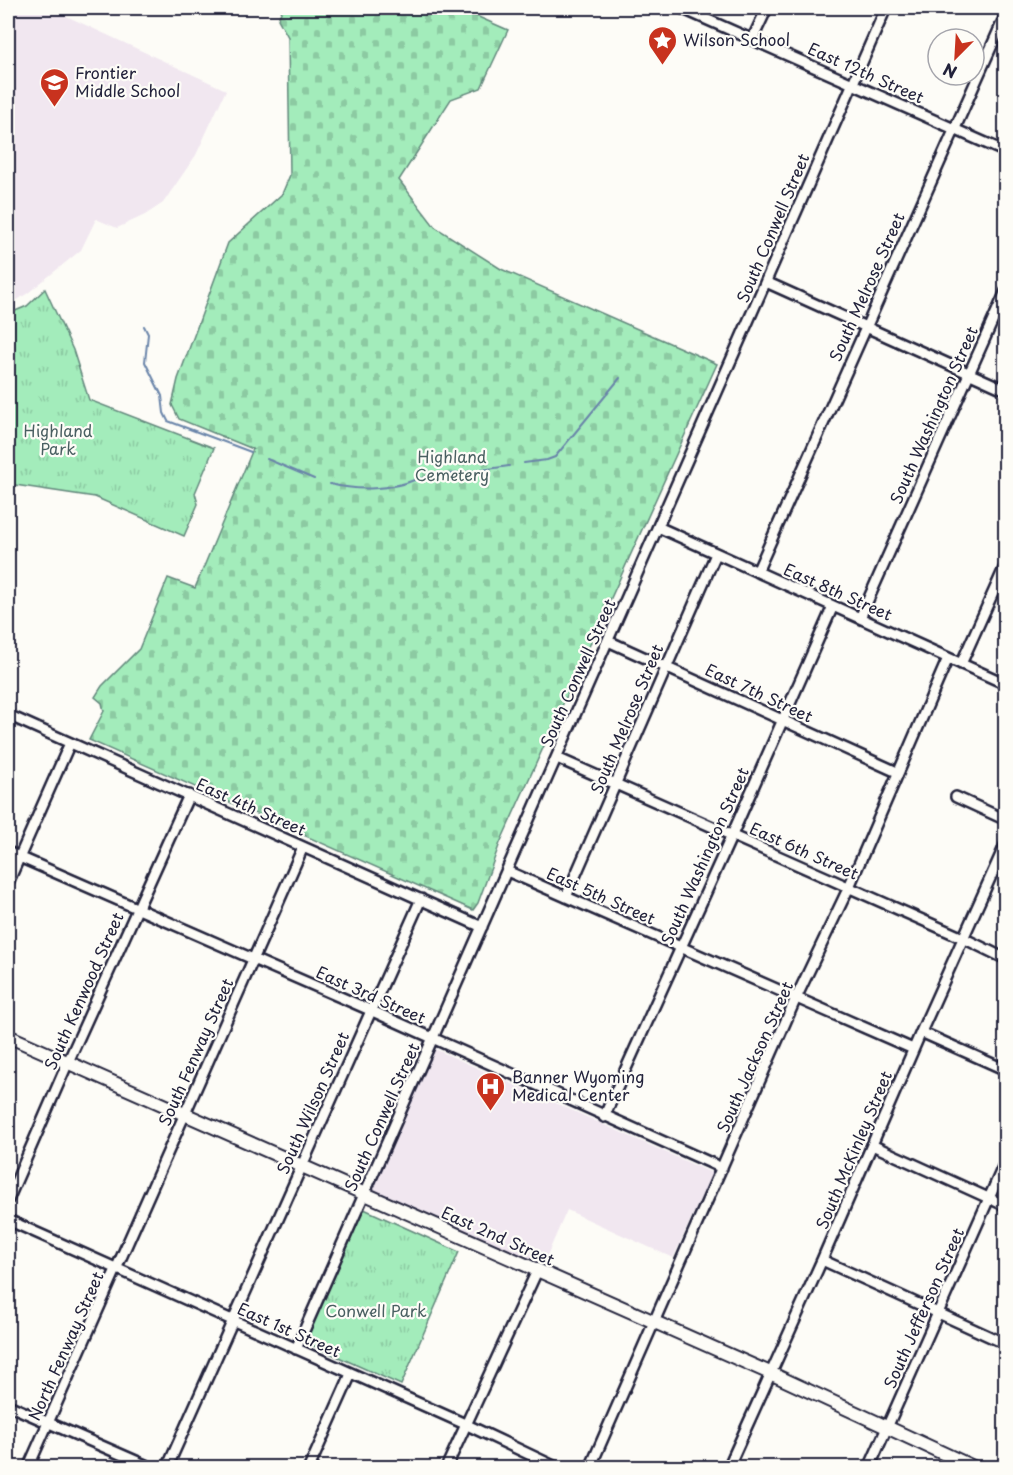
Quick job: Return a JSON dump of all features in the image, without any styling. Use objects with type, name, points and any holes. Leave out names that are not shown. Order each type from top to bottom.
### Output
[{"type":"main road","name":"East 2nd Street","points":[[8,1036],[975,1467]]},
{"type":"street","name":"East 12th Street","points":[[681,8],[1005,152]]},
{"type":"street","points":[[752,40],[766,8]]},
{"type":"street","name":"South Conwell Street","points":[[296,1349],[766,282],[851,83],[886,8]]},
{"type":"street","name":"South Melrose Street","points":[[757,572],[1005,14]]},
{"type":"street","points":[[766,282],[1005,390]]},
{"type":"street","name":"South Washington Street","points":[[860,618],[1005,291]]},
{"type":"street","name":"East 8th Street","points":[[658,527],[1005,684]]},
{"type":"street","name":"South Melrose Street","points":[[566,897],[716,554]]},
{"type":"street","points":[[962,664],[1005,564]]},
{"type":"street","name":"South Washington Street","points":[[604,1117],[833,606]]},
{"type":"street","name":"East 7th Street","points":[[608,640],[897,772]]},
{"type":"street","name":"South Jackson Street","points":[[590,1467],[796,998],[849,887],[948,658]]},
{"type":"street","name":"East 4th Street","points":[[8,715],[482,927]]},
{"type":"street","points":[[8,883],[70,743]]},
{"type":"street","name":"East 6th Street","points":[[557,758],[963,938],[1005,959]]},
{"type":"street","name":"South Kenwood Street","points":[[8,1200],[189,795]]},
{"type":"street","points":[[956,797],[1005,820]]},
{"type":"street","name":"South McKinley Street","points":[[728,1467],[822,1260],[1005,843]]},
{"type":"street","name":"South Fenway Street","points":[[116,1269],[303,847]]},
{"type":"street","name":"East 3rd Street","points":[[8,852],[370,1010],[722,1168]]},
{"type":"street","name":"East 5th Street","points":[[507,871],[913,1050]]},
{"type":"street","name":"South Wilson Street","points":[[167,1467],[421,899]]},
{"type":"street","points":[[921,1032],[1005,1070]]},
{"type":"street","points":[[872,1145],[1005,1206]]},
{"type":"street","name":"South Jefferson Street","points":[[869,1467],[1005,1160]]},
{"type":"street","name":"East 1st Street","points":[[8,1220],[558,1467]]},
{"type":"street","points":[[822,1260],[1005,1344]]},
{"type":"street","name":"North Fenway Street","points":[[28,1467],[116,1269]]},
{"type":"street","points":[[446,1467],[537,1271]]},
{"type":"street","points":[[309,1467],[351,1374]]},
{"type":"street","points":[[8,1405],[152,1467]]},
{"type":"shaded area","name":"Frontier Middle School","points":[[8,8],[49,8],[226,90],[196,155],[163,203],[145,215],[117,228],[96,219],[81,250],[28,293],[8,306]]},
{"type":"shaded area","name":"Banner Wyoming Medical Center","points":[[435,1049],[712,1173],[673,1258],[567,1210],[542,1267],[371,1192]]},
{"type":"green space","name":"Highland Cemetery","points":[[283,8],[458,8],[508,30],[481,88],[451,99],[399,180],[435,227],[501,269],[717,364],[500,843],[478,903],[473,910],[89,740],[104,711],[102,703],[95,697],[102,686],[139,649],[168,578],[195,588],[253,449],[179,419],[172,405],[178,379],[228,243],[282,194],[290,175],[288,37],[278,19]]},
{"type":"green space","name":"Highland Park","points":[[45,289],[73,350],[89,400],[214,448],[195,493],[198,504],[184,536],[95,497],[15,485],[8,478],[8,314],[27,306]]},
{"type":"green space","name":"Conwell Park","points":[[364,1209],[459,1252],[401,1385],[305,1342]]},
{"type":"waterway","points":[[144,326],[148,334],[145,362],[162,396],[164,413],[168,421],[251,452]]},
{"type":"waterway","points":[[524,463],[555,457],[620,378]]},
{"type":"waterway","points":[[267,459],[314,479]]},
{"type":"waterway","points":[[330,484],[352,488],[385,487],[417,479],[509,466]]},
{"type":"place","name":"Wilson School","points":[[662,66]]},
{"type":"place","name":"Frontier Middle School","points":[[54,108]]},
{"type":"place","name":"Banner Wyoming Medical Center","points":[[491,1112]]}]
